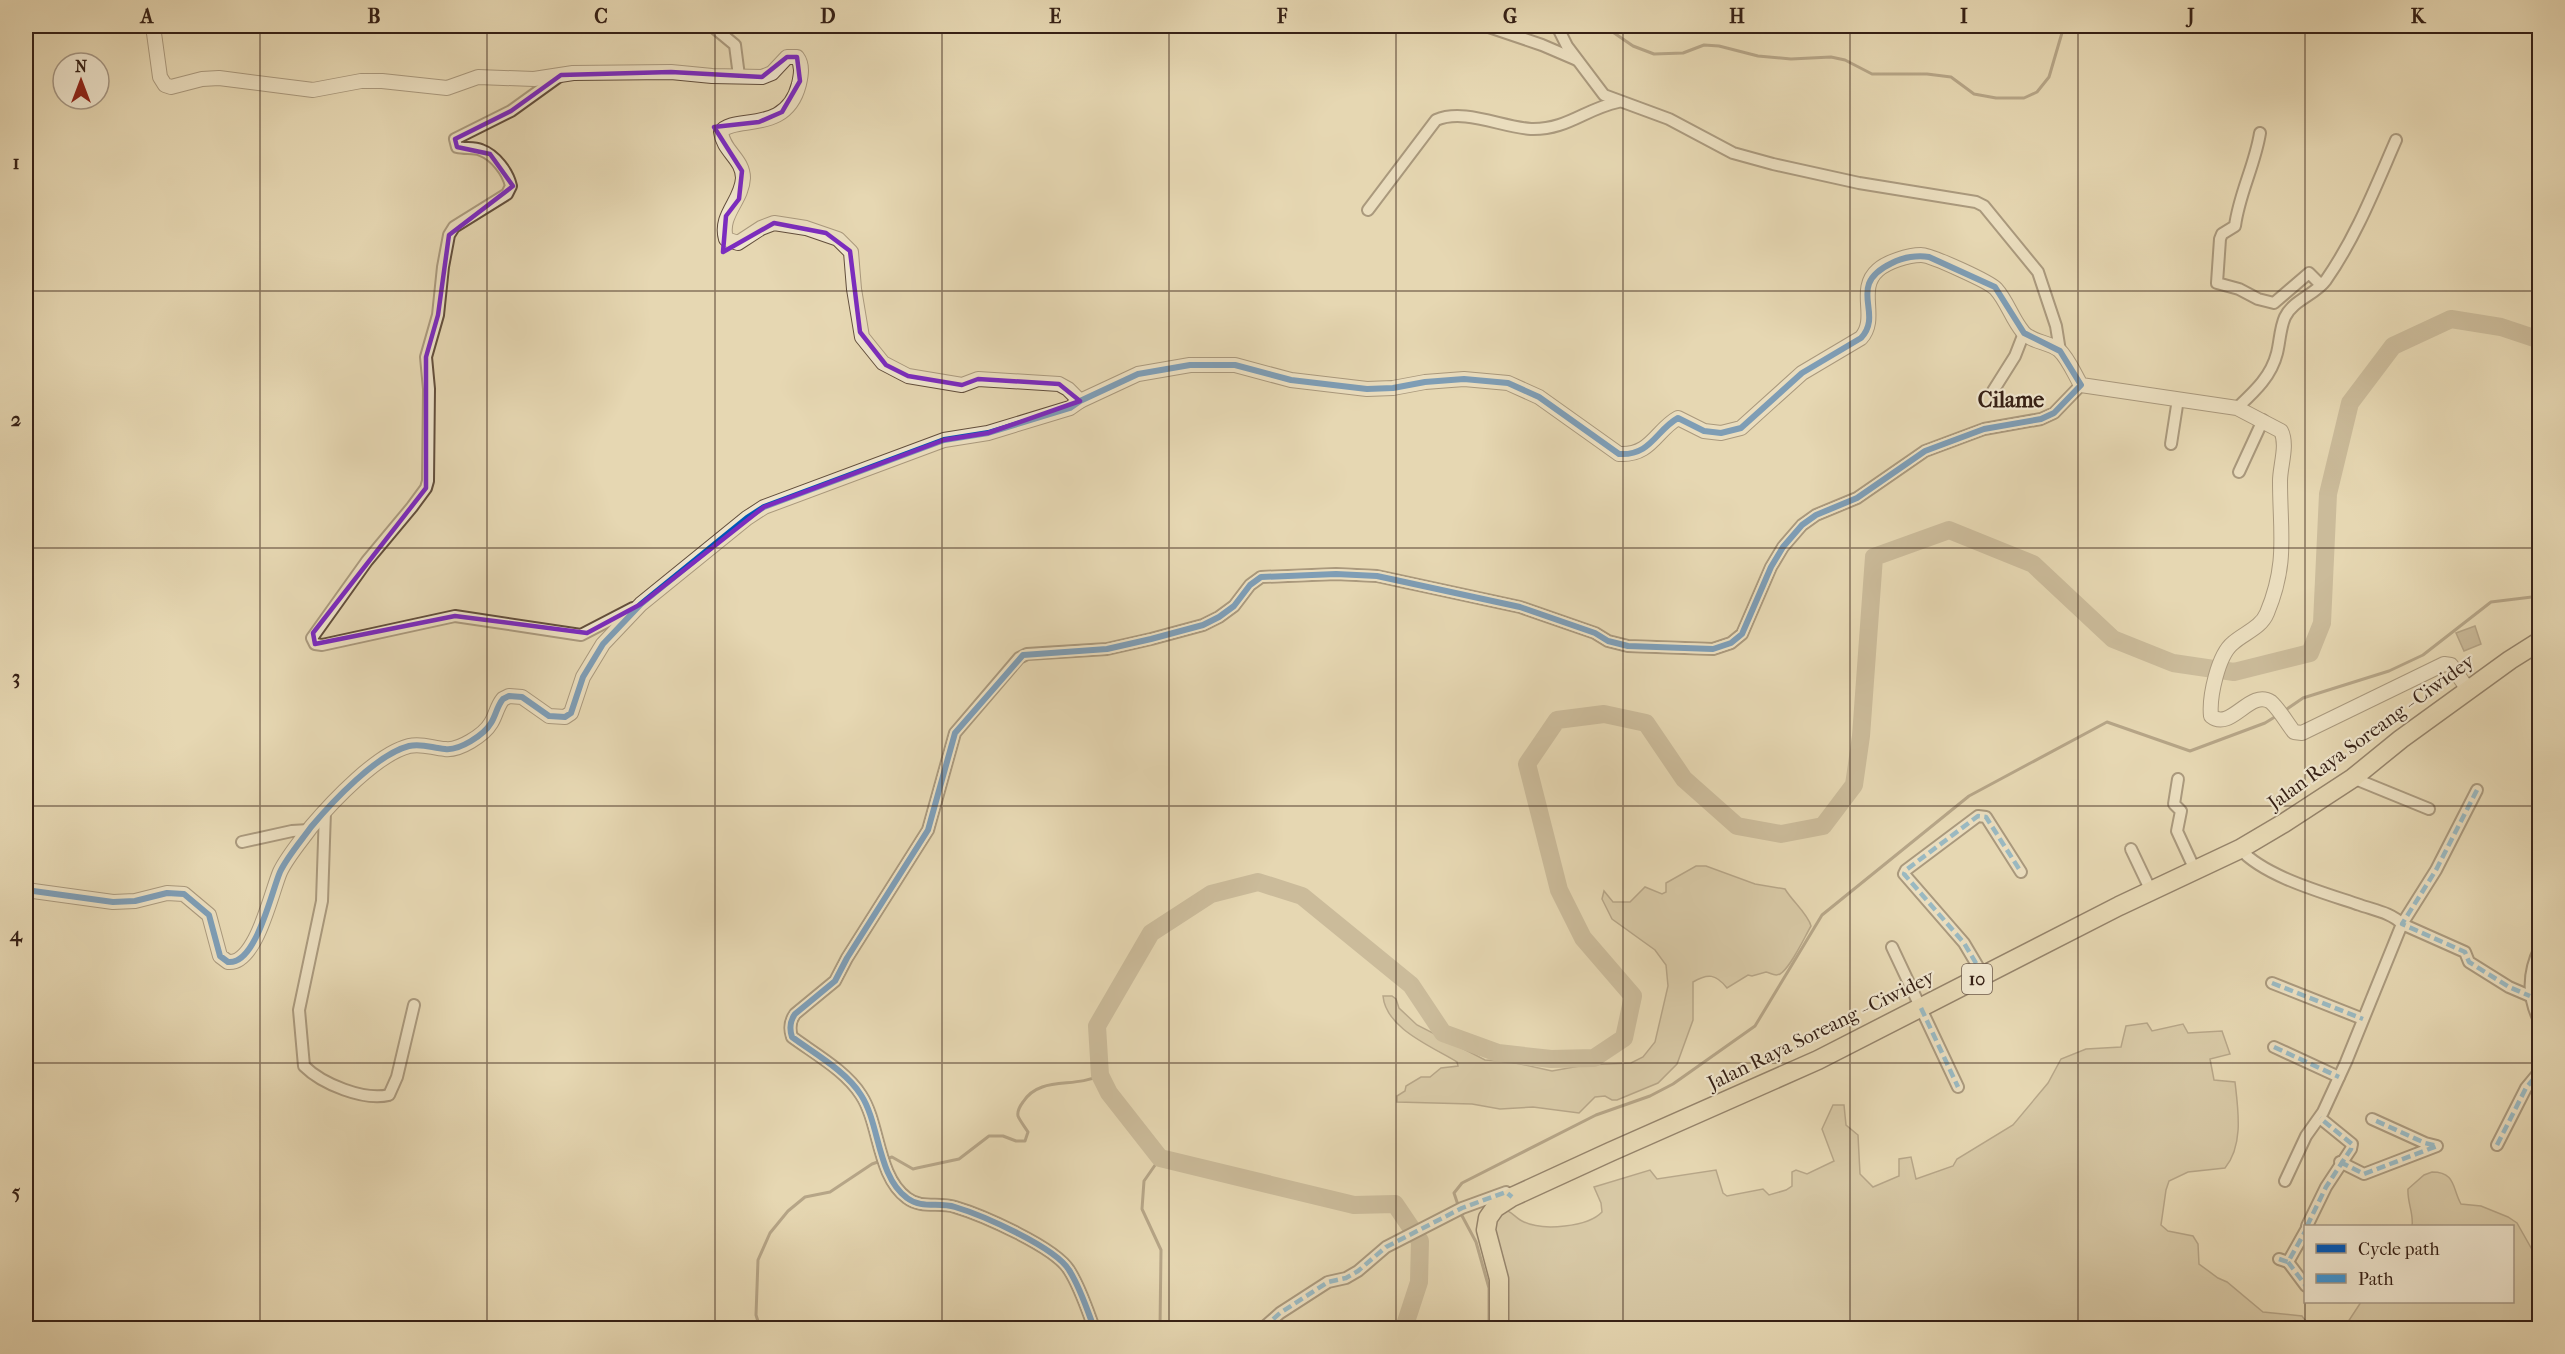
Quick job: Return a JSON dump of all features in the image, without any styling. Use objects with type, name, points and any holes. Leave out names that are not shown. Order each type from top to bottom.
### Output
[{"type":"highway","name":"Jalan Raya Soreang - Ciwidey","points":[[1498,1329],[1499,1278],[1486,1230],[1488,1218],[1495,1208],[1512,1197],[1809,1064],[2151,891],[2240,849],[2284,824],[2353,777],[2510,660],[2540,641]]},
{"type":"street","points":[[153,26],[160,77],[165,85],[171,87],[202,79],[219,78],[301,90],[382,81],[447,88],[478,77],[534,79],[561,75],[671,72],[712,76],[766,76],[790,56],[796,57],[801,67],[797,91],[782,111],[759,122],[727,126],[721,132],[724,142],[742,167],[743,179],[739,199],[726,216],[726,239],[738,243],[760,228],[774,223],[806,228],[838,239],[851,252],[860,332],[883,363],[890,368],[920,379],[938,379],[962,385],[978,379],[1059,384],[1080,400]]},
{"type":"street","points":[[712,26],[735,45],[739,76]]},
{"type":"street","points":[[1486,26],[1542,45],[1577,60]]},
{"type":"street","points":[[1557,26],[1577,60],[1604,95],[1669,119],[1733,153],[1859,183],[1980,204],[2038,272],[2056,326],[2060,351],[2081,385]]},
{"type":"street","points":[[561,75],[511,111],[455,139],[457,147],[479,149],[490,154],[501,165],[511,186],[507,194],[454,227],[449,235],[438,315],[426,357],[429,389],[429,464],[426,488],[367,561],[312,638],[315,644],[321,645],[455,616],[581,635],[641,604]]},
{"type":"street","points":[[1368,210],[1436,120],[1460,115],[1532,129],[1560,127],[1603,105],[1621,101]]},
{"type":"street","points":[[2260,133],[2246,186],[2240,199],[2235,226],[2222,234],[2220,239],[2217,283],[2274,303],[2309,273],[2321,285]]},
{"type":"street","points":[[2237,408],[2264,383],[2276,356],[2285,317],[2291,309],[2321,285],[2346,249],[2396,140]]},
{"type":"street","points":[[26,890],[113,902],[135,901],[167,893],[184,894],[209,915],[220,956],[228,962],[234,962],[244,956],[255,938],[281,871],[309,830],[360,777],[385,758],[402,749],[426,745],[453,749],[477,736],[491,724],[503,699],[509,696],[522,698],[549,716],[565,717],[571,712],[593,658],[603,644],[641,604],[747,518],[764,507],[944,441],[988,433],[1070,408],[1080,400],[1138,374],[1210,364],[1234,365],[1291,380],[1367,389],[1464,379],[1508,383],[1539,397],[1619,454],[1628,455],[1641,450],[1678,418],[1704,431],[1721,433],[1741,428],[1802,372],[1861,338],[1868,331],[1869,280],[1878,270],[1896,261],[1921,255],[1995,287],[2024,333],[2060,351]]},
{"type":"street","points":[[1993,391],[2015,356],[2024,333]]},
{"type":"street","points":[[2081,385],[2237,408],[2264,420],[2281,431],[2284,436],[2280,482],[2282,567],[2266,615],[2259,625],[2224,651],[2210,706],[2211,716],[2214,719],[2226,719],[2254,702],[2265,700],[2272,703],[2294,732],[2302,733],[2444,664],[2451,665],[2469,691]]},
{"type":"street","points":[[1094,1329],[1069,1270],[1053,1252],[964,1209],[948,1205],[914,1203],[899,1191],[884,1160],[862,1096],[847,1079],[792,1037],[791,1021],[795,1014],[835,981],[847,958],[928,830],[955,733],[1019,658],[1034,653],[1107,649],[1203,625],[1234,606],[1250,585],[1261,577],[1336,574],[1377,576],[1520,607],[1595,633],[1608,641],[1628,646],[1713,649],[1731,643],[1742,633],[1771,567],[1783,547],[1802,525],[1816,515],[1857,498],[1925,451],[1984,429],[2041,419],[2054,413],[2081,385]]},
{"type":"street","points":[[2171,444],[2178,399]]},
{"type":"street","points":[[2239,472],[2264,420]]},
{"type":"street","points":[[2353,777],[2429,808]]},
{"type":"street","points":[[2178,779],[2174,804],[2181,811],[2177,831],[2195,870]]},
{"type":"street","points":[[2285,1181],[2306,1136],[2320,1118],[2339,1077],[2402,924],[2436,870],[2477,790]]},
{"type":"street","points":[[325,811],[322,901],[312,958],[298,1010],[304,1066],[314,1076],[338,1088],[373,1096],[389,1095],[397,1077],[414,1005]]},
{"type":"street","points":[[1983,975],[1964,943],[1904,874],[1906,870],[1951,835],[1978,816],[1983,815],[2021,872]]},
{"type":"street","points":[[242,842],[292,831],[309,830]]},
{"type":"street","points":[[2131,849],[2151,891]]},
{"type":"street","points":[[2240,849],[2259,864],[2285,876],[2390,916],[2402,924],[2464,952],[2469,962],[2509,987],[2530,996]]},
{"type":"street","points":[[1892,947],[1958,1087]]},
{"type":"street","points":[[2540,948],[2530,973],[2530,996],[2540,1022]]},
{"type":"street","points":[[2272,983],[2363,1019]]},
{"type":"street","points":[[2274,1047],[2339,1077]]},
{"type":"street","points":[[2497,1145],[2526,1088],[2540,1071]]},
{"type":"street","points":[[2308,1225],[2340,1162],[2351,1149],[2352,1144],[2320,1118]]},
{"type":"street","points":[[2340,1162],[2364,1174],[2437,1146],[2425,1143],[2372,1119]]},
{"type":"street","points":[[1263,1329],[1280,1313],[1328,1282],[1346,1278],[1359,1271],[1386,1247],[1462,1208],[1506,1192],[1512,1197]]},
{"type":"street","points":[[2304,1231],[2284,1260],[2304,1284]]},
{"type":"highlighted area","points":[[787,57],[797,57],[800,81],[782,112],[759,122],[714,127],[742,171],[739,199],[726,216],[723,252],[774,223],[826,233],[850,251],[860,332],[886,365],[908,376],[962,385],[978,379],[1059,384],[1080,401],[988,433],[944,440],[764,507],[641,604],[587,633],[455,616],[315,644],[313,633],[426,488],[426,357],[438,315],[449,235],[513,186],[490,154],[457,147],[455,139],[511,111],[561,75],[671,72],[762,77]]},
{"type":"shaded area","points":[[2475,626],[2481,644],[2464,651],[2456,633]]},
{"type":"shaded area","points":[[1696,866],[1706,866],[1755,884],[1785,889],[1807,917],[1811,926],[1793,959],[1778,975],[1766,972],[1748,975],[1727,988],[1712,976],[1693,982],[1693,1020],[1677,1064],[1658,1083],[1617,1100],[1605,1096],[1595,1097],[1579,1113],[1533,1107],[1500,1109],[1472,1104],[1397,1102],[1397,1096],[1405,1091],[1406,1086],[1421,1077],[1430,1077],[1441,1068],[1458,1066],[1457,1062],[1412,1036],[1401,1027],[1386,1008],[1383,996],[1392,996],[1396,999],[1399,1008],[1417,1025],[1485,1060],[1511,1062],[1552,1071],[1585,1065],[1631,1063],[1643,1057],[1655,1042],[1668,986],[1666,965],[1655,950],[1612,919],[1602,899],[1604,891],[1613,902],[1630,902],[1645,887],[1662,894],[1666,892],[1666,883]]},
{"type":"shaded area","points":[[2147,1023],[2152,1031],[2183,1024],[2188,1033],[2222,1031],[2230,1054],[2210,1059],[2214,1080],[2235,1082],[2237,1104],[2237,1138],[2231,1159],[2225,1168],[2188,1172],[2169,1181],[2161,1225],[2168,1231],[2193,1236],[2198,1244],[2199,1264],[2227,1282],[2263,1312],[2302,1316],[2311,1328],[1505,1328],[1491,1235],[1499,1210],[1507,1210],[1532,1225],[1553,1227],[1576,1224],[1587,1221],[1602,1212],[1594,1187],[1650,1170],[1657,1179],[1716,1170],[1723,1193],[1727,1196],[1763,1189],[1769,1195],[1786,1190],[1792,1186],[1792,1172],[1796,1170],[1807,1174],[1834,1161],[1822,1129],[1833,1105],[1844,1105],[1846,1125],[1858,1135],[1860,1174],[1873,1187],[1899,1176],[1899,1159],[1911,1157],[1916,1179],[1953,1166],[1957,1159],[2013,1125],[2048,1083],[2061,1059],[2086,1049],[2121,1047],[2126,1026]]},
{"type":"shaded area","points":[[2432,1172],[2445,1175],[2452,1182],[2461,1204],[2481,1206],[2517,1223],[2539,1262],[2539,1328],[2344,1328],[2360,1303],[2514,1303],[2514,1225],[2412,1225],[2408,1189],[2424,1175]]},
{"type":"waterway","points":[[1604,26],[1633,46],[1654,54],[1683,53],[1704,45],[1719,46],[1758,56],[1791,59],[1831,57],[1845,60],[1872,74],[1927,74],[1951,77],[1974,94],[1996,98],[2024,98],[2037,92],[2049,77],[2064,26]]},
{"type":"waterway","points":[[1404,1328],[1419,1282],[1420,1241],[1395,1204],[1354,1205],[1160,1158],[1109,1093],[1100,1075],[1097,1026],[1151,933],[1211,894],[1258,882],[1302,896],[1411,985],[1443,1033],[1498,1053],[1551,1059],[1594,1058],[1624,1038],[1633,996],[1583,938],[1559,890],[1527,764],[1557,720],[1604,714],[1646,723],[1684,779],[1737,826],[1781,834],[1823,826],[1854,785],[1861,736],[1874,557],[1949,530],[2033,564],[2113,639],[2173,663],[2234,672],[2310,653],[2322,623],[2328,494],[2350,403],[2393,346],[2451,319],[2501,327],[2540,340]]},
{"type":"waterway","points":[[2284,711],[2303,698],[2389,671],[2423,655],[2491,602],[2540,596]]},
{"type":"waterway","points":[[1458,1205],[1454,1193],[1462,1183],[1596,1115],[1650,1096],[1673,1084],[1755,1026],[1822,915],[1969,796],[2107,722],[2190,751],[2265,723],[2278,715]]},
{"type":"waterway","points":[[760,1328],[756,1315],[758,1260],[770,1233],[788,1211],[805,1197],[830,1192],[872,1164],[892,1157],[913,1169],[959,1159],[989,1136],[1003,1136],[1016,1141],[1025,1141],[1028,1132],[1018,1112],[1030,1094],[1048,1085],[1080,1081],[1100,1075]]},
{"type":"waterway","points":[[1160,1158],[1144,1181],[1142,1209],[1161,1250],[1160,1328]]},
{"type":"waterway","points":[[1460,1212],[1476,1242],[1489,1288],[1489,1328]]},
{"type":"marked path","points":[[2477,790],[2436,870],[2402,924],[2465,952],[2469,962],[2509,987],[2530,996]]},
{"type":"marked path","points":[[1983,975],[1964,943],[1904,874],[1906,870],[1978,816],[1986,817],[2021,872]]},
{"type":"marked path","points":[[2272,983],[2363,1019]]},
{"type":"marked path","points":[[1921,1008],[1958,1087]]},
{"type":"marked path","points":[[2274,1047],[2339,1077]]},
{"type":"marked path","points":[[2497,1145],[2526,1088],[2540,1071]]},
{"type":"marked path","points":[[2307,1225],[2326,1187],[2352,1144],[2320,1118]]},
{"type":"marked path","points":[[2340,1162],[2364,1174],[2437,1146],[2425,1143],[2372,1119]]},
{"type":"marked path","points":[[1263,1328],[1280,1313],[1328,1282],[1346,1278],[1358,1271],[1386,1247],[1462,1208],[1506,1192],[1512,1197]]},
{"type":"marked path","points":[[2279,1259],[2288,1262],[2304,1234]]},
{"type":"marked path","points":[[2288,1262],[2304,1283]]},
{"type":"cycle path","points":[[26,890],[113,902],[135,901],[167,893],[184,894],[209,915],[220,956],[228,962],[238,960],[247,952],[261,926],[286,861],[311,827],[356,780],[383,759],[409,746],[423,745],[451,749],[471,741],[488,728],[501,702],[509,696],[522,697],[549,716],[565,717],[571,713],[583,677],[603,644],[641,604],[747,518],[764,507],[944,440],[988,433],[1070,408],[1138,374],[1190,365],[1235,365],[1291,380],[1367,389],[1464,379],[1508,383],[1539,397],[1619,454],[1630,454],[1646,447],[1678,418],[1704,431],[1721,433],[1741,428],[1802,373],[1861,338],[1869,319],[1867,290],[1870,281],[1878,272],[1896,261],[1910,257],[1929,257],[1995,287],[2024,333],[2060,351],[2081,385],[2054,413],[2041,419],[1984,429],[1925,451],[1857,498],[1816,515],[1802,525],[1783,547],[1771,567],[1742,634],[1731,643],[1713,649],[1628,646],[1608,641],[1595,633],[1520,607],[1377,576],[1336,574],[1261,577],[1250,585],[1234,606],[1203,625],[1107,649],[1023,655],[955,733],[928,830],[847,958],[835,981],[795,1014],[790,1025],[791,1034],[855,1086],[867,1107],[890,1177],[907,1198],[918,1203],[949,1206],[967,1211],[999,1224],[1049,1252],[1069,1270],[1094,1328]]},
{"type":"district","name":"Cilame","points":[[2011,400]]}]
